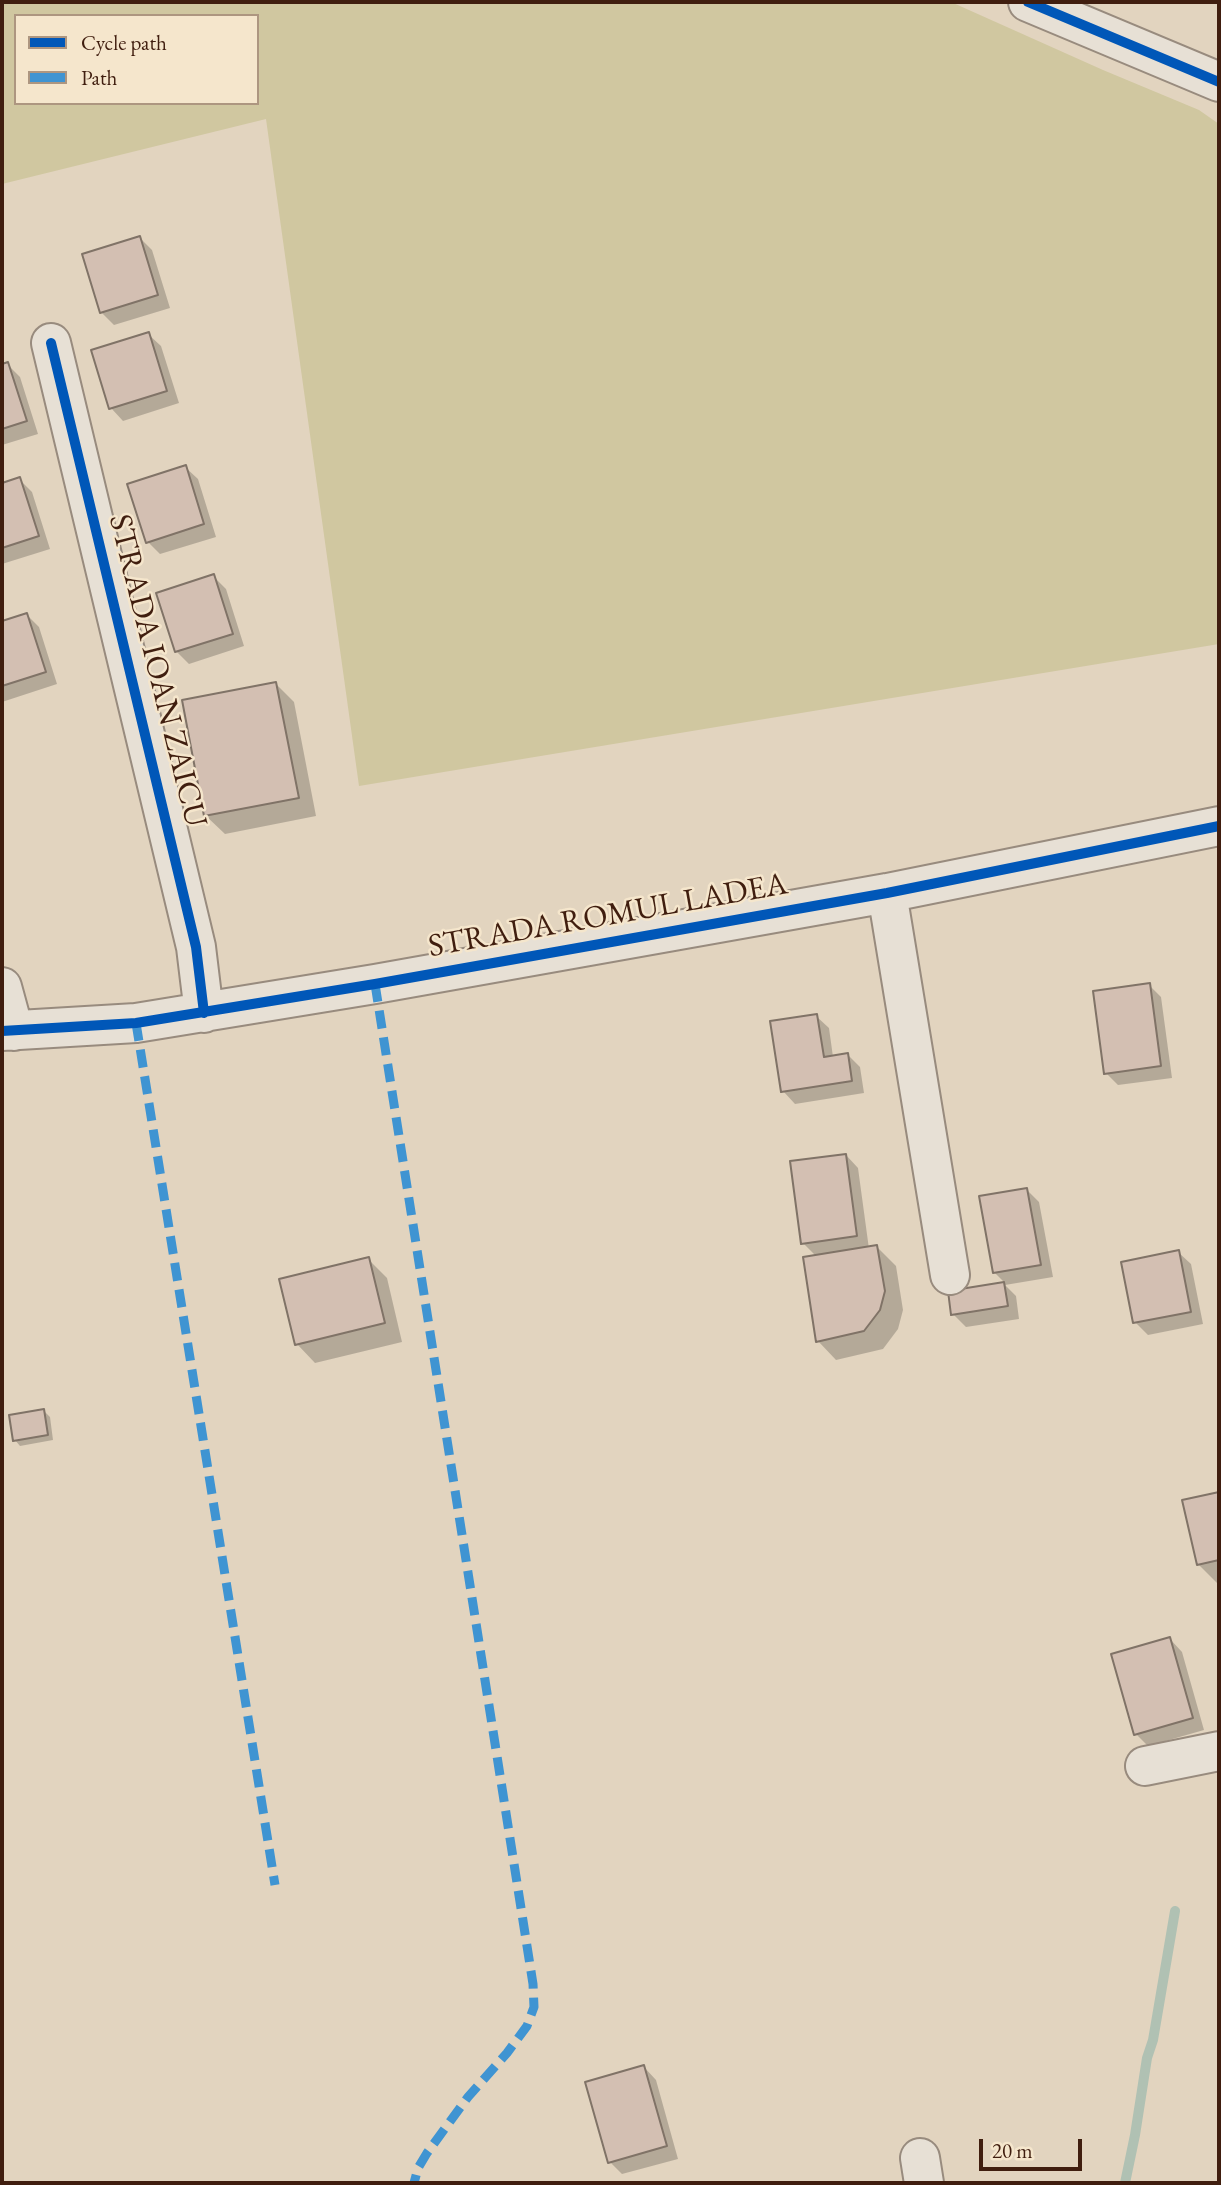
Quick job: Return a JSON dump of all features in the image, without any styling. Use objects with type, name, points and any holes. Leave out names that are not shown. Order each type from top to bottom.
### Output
[{"type":"street","points":[[1028,2],[1219,82]]},
{"type":"street","name":"STRADA IOAN ZAICU","points":[[51,343],[196,947],[204,1013]]},
{"type":"street","name":"STRADA ROMUL LADEA","points":[[8,1031],[136,1023],[204,1013],[887,893],[1219,826]]},
{"type":"street","points":[[887,893],[950,1275]]},
{"type":"street","points":[[2,987],[8,1031]]},
{"type":"street","points":[[1145,1766],[1219,1751]]},
{"type":"shaded area","points":[[2,2],[951,2],[1199,110],[1219,124],[1219,644],[359,786],[266,119],[2,184]]},
{"type":"building","points":[[140,236],[158,295],[100,313],[82,254]]},
{"type":"building","points":[[149,332],[167,391],[109,409],[91,350]]},
{"type":"building","points":[[8,362],[27,421],[2,429],[2,364]]},
{"type":"building","points":[[186,465],[204,524],[146,543],[127,484]]},
{"type":"building","points":[[20,477],[39,536],[2,548],[2,483]]},
{"type":"building","points":[[214,574],[233,634],[175,652],[156,593]]},
{"type":"building","points":[[27,613],[46,672],[2,686],[2,621]]},
{"type":"building","points":[[276,682],[299,798],[204,816],[182,700]]},
{"type":"building","points":[[1150,983],[1161,1066],[1104,1074],[1093,991]]},
{"type":"building","points":[[817,1014],[824,1057],[848,1053],[852,1081],[781,1092],[770,1021]]},
{"type":"building","points":[[846,1154],[857,1236],[801,1244],[790,1161]]},
{"type":"building","points":[[1027,1188],[1041,1265],[993,1273],[979,1196]]},
{"type":"building","points":[[877,1245],[885,1291],[880,1310],[864,1331],[816,1342],[803,1257]]},
{"type":"building","points":[[1179,1250],[1191,1312],[1133,1323],[1121,1262]]},
{"type":"building","points":[[369,1257],[385,1323],[295,1345],[279,1279]]},
{"type":"building","points":[[1004,1282],[1008,1306],[951,1315],[948,1291]]},
{"type":"building","points":[[44,1409],[48,1435],[13,1441],[9,1415]]},
{"type":"building","points":[[1219,1492],[1219,1560],[1197,1565],[1182,1500]]},
{"type":"building","points":[[1170,1637],[1193,1718],[1134,1735],[1111,1654]]},
{"type":"building","points":[[644,2065],[667,2146],[608,2163],[585,2082]]},
{"type":"waterway","points":[[1125,2183],[1175,1911]]},
{"type":"marked path","points":[[375,984],[533,1984],[534,2007],[527,2026],[468,2097],[427,2153],[418,2168],[414,2183]]},
{"type":"marked path","points":[[136,1023],[275,1885]]},
{"type":"cycle path","points":[[1028,2],[1219,82]]},
{"type":"cycle path","points":[[51,343],[196,947],[204,1013]]},
{"type":"cycle path","points":[[2,1031],[136,1023],[375,984],[887,893],[1219,826]]}]
